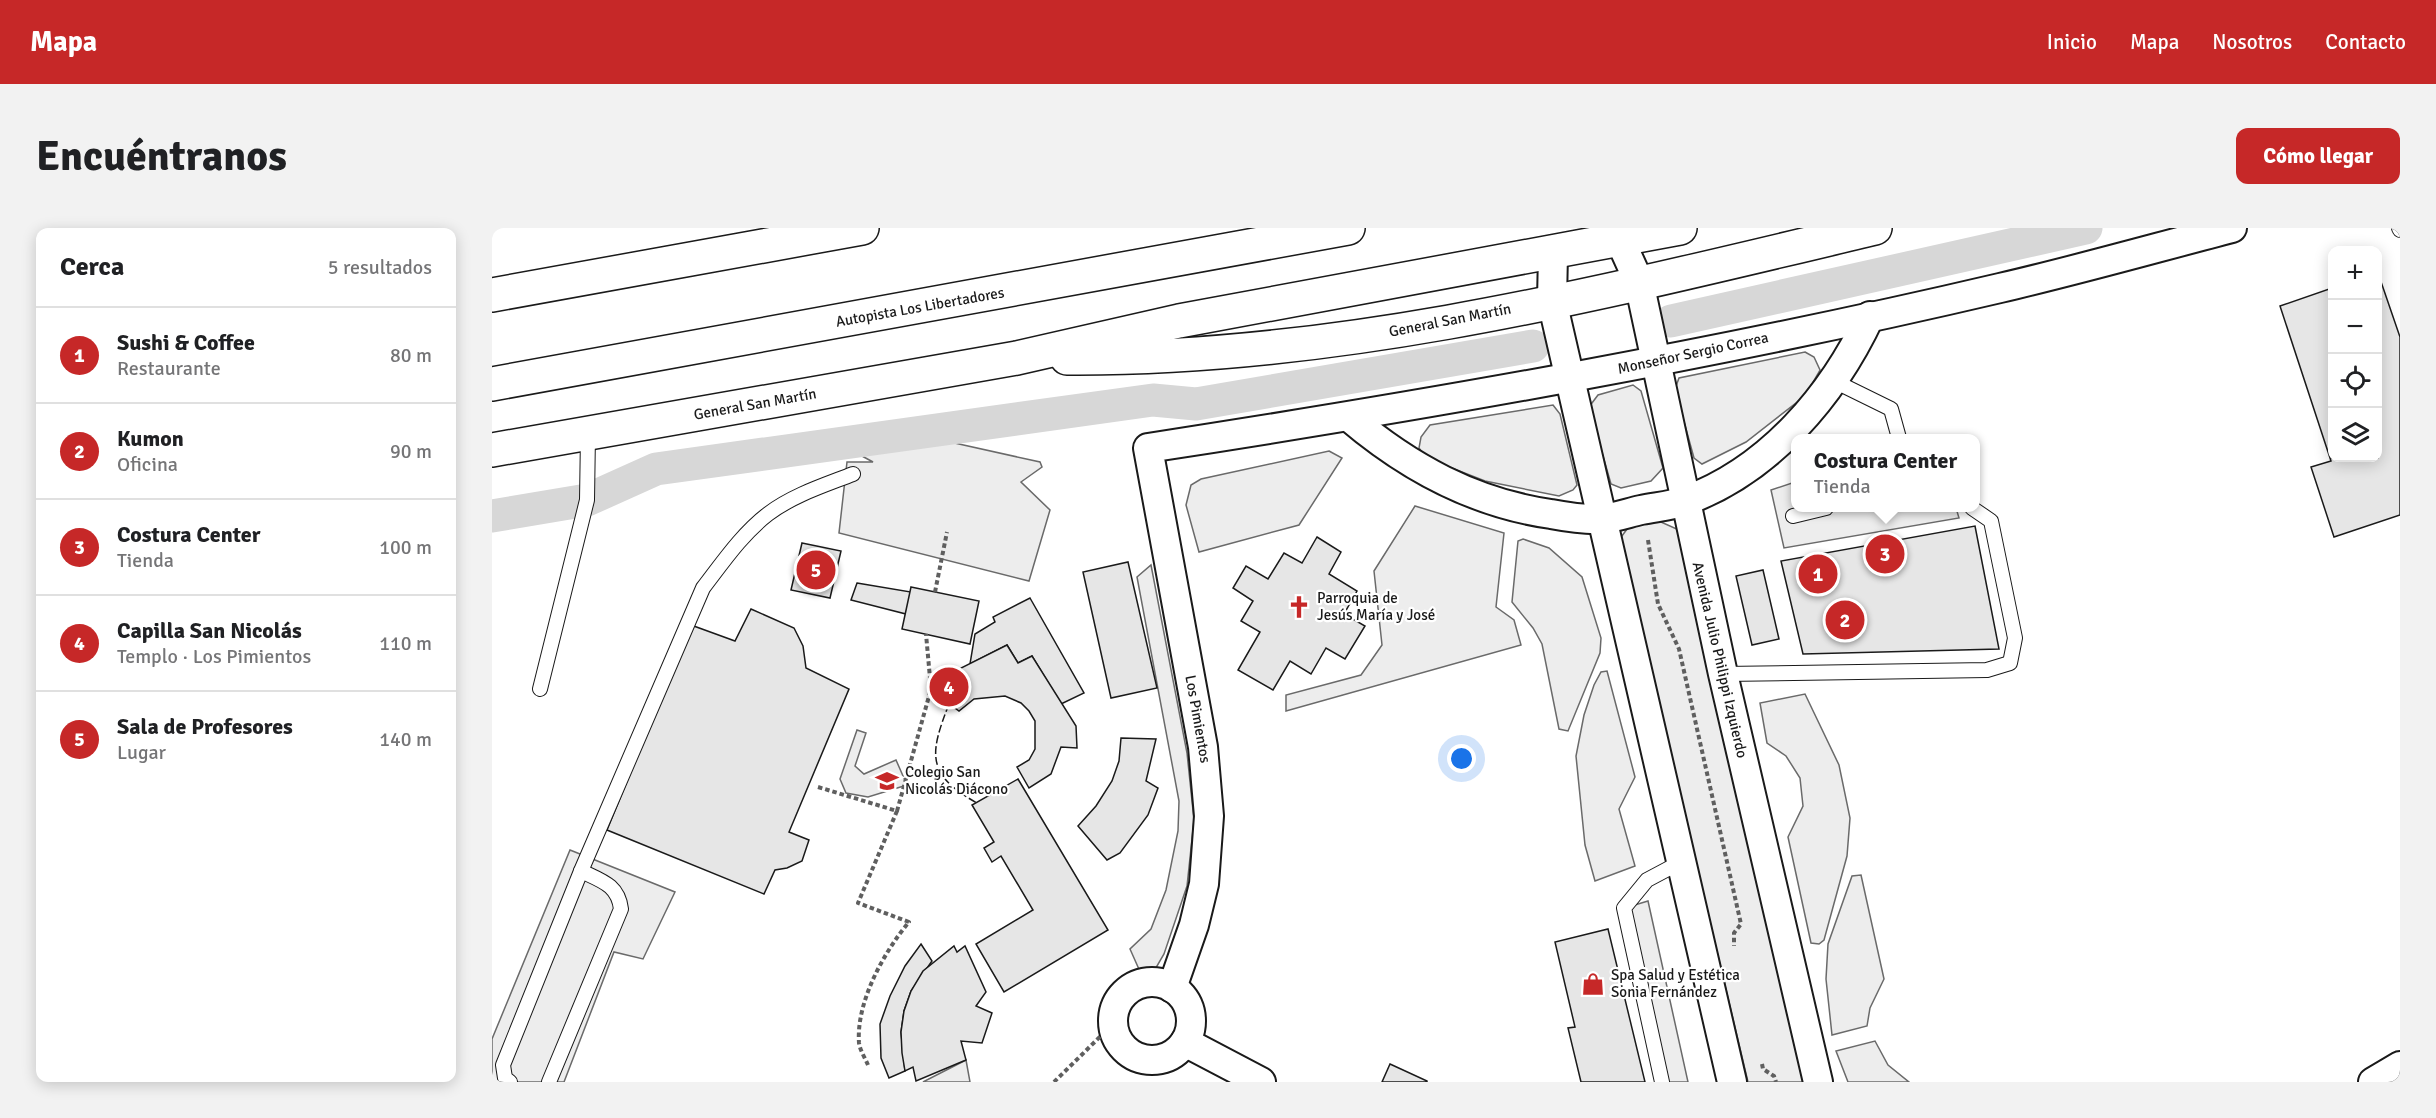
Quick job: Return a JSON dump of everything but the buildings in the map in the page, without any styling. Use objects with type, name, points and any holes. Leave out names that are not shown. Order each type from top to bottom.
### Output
[{"type":"main road","points":[[492,295],[862,228]]},
{"type":"main road","name":"Autopista Los Libertadores","points":[[492,384],[1348,228]]},
{"type":"main road","name":"General San Martín","points":[[492,450],[1017,358],[1179,321],[1680,228]]},
{"type":"main road","name":"General San Martín","points":[[1017,358],[1105,358],[1250,350],[1378,334],[1552,301],[1875,228]]},
{"type":"street","name":"Monseñor Sergio Correa","points":[[1148,448],[1349,417],[1655,362],[2001,288],[2232,228]]},
{"type":"street","name":"Avenida Julio Philippi Izquierdo","points":[[1620,240],[1639,282],[1723,674],[1818,1082]]},
{"type":"street","points":[[1553,253],[1552,301],[1679,864],[1732,1082]]},
{"type":"street","points":[[1349,417],[1406,462],[1471,494],[1536,512],[1601,519],[1685,501],[1725,481],[1756,460],[1785,437],[1834,381],[1854,350],[1870,316]]},
{"type":"street","name":"Los Pimientos","points":[[1148,448],[1203,747],[1209,804],[1204,884],[1194,926],[1172,988]]},
{"type":"street","points":[[1148,982],[1172,988],[1181,996],[1189,1012],[1190,1030],[1185,1042],[1176,1052],[1163,1058],[1150,1060],[1136,1057],[1125,1049],[1117,1038],[1113,1024],[1118,1001],[1131,988],[1148,982]]},
{"type":"street","points":[[1185,1042],[1261,1082]]},
{"type":"street","points":[[2373,1082],[2400,1066]]},
{"type":"lane","points":[[1834,381],[1891,409],[1898,434]]},
{"type":"lane","points":[[540,689],[587,500],[588,434]]},
{"type":"lane","points":[[510,1082],[505,1078],[503,1065],[581,871],[704,588],[733,548],[769,513],[815,488],[853,474]]},
{"type":"lane","points":[[1793,516],[1808,512]]},
{"type":"lane","points":[[1723,674],[1987,670],[2010,663],[2015,638],[1991,521],[1979,512]]},
{"type":"lane","points":[[1662,1082],[1624,908],[1647,880],[1679,864]]},
{"type":"lane","points":[[549,1082],[621,909],[617,892],[611,885],[581,871]]},
{"type":"path","points":[[1643,510],[1658,604],[1679,648],[1742,924],[1734,933],[1734,956]]},
{"type":"path","points":[[935,592],[947,532]]},
{"type":"path","points":[[868,1065],[859,1044],[866,995],[895,939],[909,922],[858,903],[897,811],[931,689],[926,634]]},
{"type":"path","points":[[818,788],[897,811]]},
{"type":"path","points":[[1054,1082],[1113,1024]]},
{"type":"path","points":[[1760,1058],[1763,1069],[1774,1076],[1776,1082]]},
{"type":"shaded area","points":[[1805,352],[1814,357],[1820,370],[1805,396],[1746,442],[1702,464],[1694,458],[1675,389],[1679,378]]},
{"type":"shaded area","points":[[1633,385],[1641,391],[1663,468],[1651,481],[1621,488],[1611,484],[1589,407],[1598,395]]},
{"type":"shaded area","points":[[1553,405],[1560,414],[1577,485],[1573,490],[1559,496],[1485,481],[1426,458],[1419,448],[1421,437],[1430,425]]},
{"type":"shaded area","points":[[950,442],[1040,462],[1042,467],[1021,482],[1050,510],[1029,581],[839,533],[847,462],[873,462],[849,449]]},
{"type":"shaded area","points":[[1329,451],[1342,458],[1299,525],[1199,552],[1186,505],[1191,485],[1201,479]]},
{"type":"shaded area","points":[[1791,483],[1791,512],[1957,512],[1959,518],[1784,548],[1771,490]]},
{"type":"shaded area","points":[[1415,506],[1504,533],[1496,607],[1514,620],[1521,645],[1286,711],[1286,695],[1361,675],[1382,645],[1374,571]]},
{"type":"shaded area","points":[[1652,518],[1679,530],[1803,1082],[1748,1082],[1619,540],[1630,525]]},
{"type":"shaded area","points":[[1523,539],[1549,548],[1582,577],[1601,638],[1600,653],[1568,731],[1559,729],[1542,644],[1533,628],[1512,602],[1518,541]]},
{"type":"shaded area","points":[[1151,565],[1187,753],[1194,820],[1187,886],[1164,954],[1146,985],[1130,949],[1151,929],[1166,890],[1178,831],[1179,801],[1137,577]]},
{"type":"shaded area","points":[[1607,671],[1635,777],[1619,809],[1635,866],[1595,881],[1585,845],[1576,756],[1584,715],[1594,685],[1601,672]]},
{"type":"shaded area","points":[[1805,694],[1839,765],[1850,818],[1847,856],[1824,940],[1819,944],[1811,943],[1788,837],[1803,806],[1800,778],[1786,756],[1767,743],[1760,703]]},
{"type":"shaded area","points":[[857,730],[866,733],[855,766],[864,774],[896,760],[907,785],[868,797],[846,793],[840,779]]},
{"type":"shaded area","points":[[570,850],[675,892],[643,959],[614,952],[564,1082],[492,1082],[492,1039]]},
{"type":"shaded area","points":[[1861,875],[1884,979],[1870,1008],[1867,1026],[1832,1035],[1826,979],[1828,944],[1852,876]]},
{"type":"shaded area","points":[[1648,901],[1688,1082],[1667,1082],[1628,907]]},
{"type":"shaded area","points":[[1875,1041],[1888,1065],[1909,1082],[1848,1082],[1836,1051]]},
{"type":"shaded area","points":[[966,1060],[970,1082],[923,1082]]},
{"type":"waterway","points":[[1671,321],[2086,228]]},
{"type":"waterway","points":[[492,516],[587,500],[656,469],[1153,400],[1196,404],[1533,346]]},
{"type":"fence","points":[[949,704],[938,736],[936,761],[940,772],[948,782],[977,803]]},
{"type":"place","name":"Costura Center","points":[[1885,554]]},
{"type":"place","name":"Sala de Profesores","points":[[816,570]]},
{"type":"place","name":"Sushi & Coffee","points":[[1818,574]]},
{"type":"place","name":"Parroquia de Jesús María y José","points":[[1299,607]]},
{"type":"place","name":"Kumon","points":[[1845,620]]},
{"type":"place","name":"Capilla San Nicolás","points":[[949,687]]},
{"type":"place","name":"Colegio San Nicolás Diácono","points":[[887,781]]},
{"type":"place","name":"Spa Salud y Estética Sonia Fernández","points":[[1593,984]]}]
